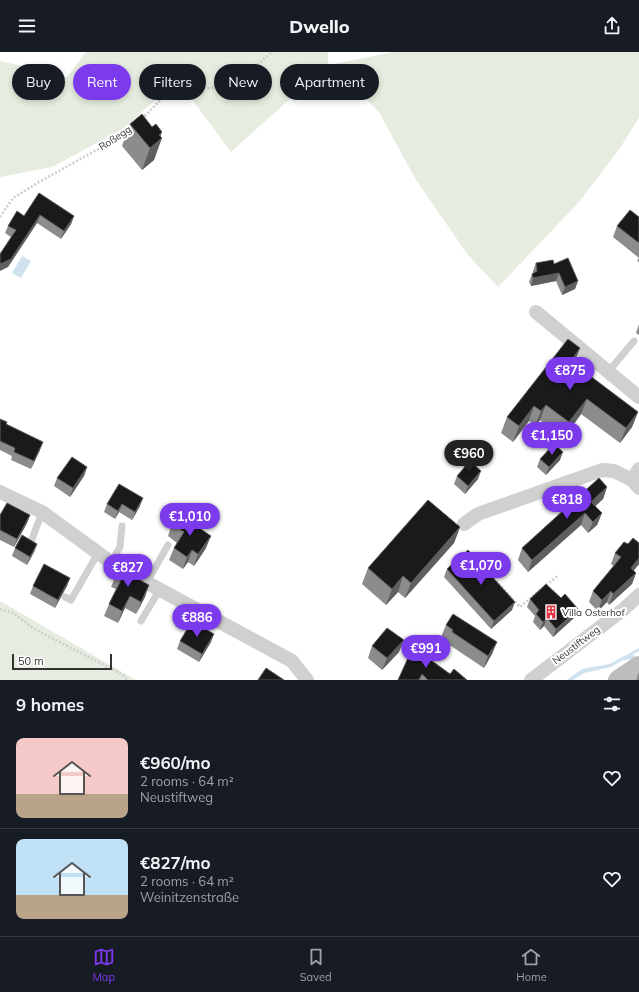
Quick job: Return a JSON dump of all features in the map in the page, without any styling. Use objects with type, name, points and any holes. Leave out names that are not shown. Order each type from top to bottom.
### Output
[{"type":"main road","points":[[618,680],[639,666]]},
{"type":"street","points":[[536,312],[639,397]]},
{"type":"street","points":[[464,524],[478,514],[602,470],[614,471],[637,479]]},
{"type":"street","points":[[0,492],[42,512],[111,562],[292,661],[307,680]]},
{"type":"street","name":"Neustiftweg","points":[[532,680],[624,609],[639,595]]},
{"type":"lane","points":[[608,372],[634,341]]},
{"type":"lane","points":[[31,542],[42,512]]},
{"type":"lane","points":[[111,562],[120,547],[122,526]]},
{"type":"lane","points":[[147,582],[168,544]]},
{"type":"lane","points":[[65,597],[71,600],[98,553]]},
{"type":"lane","points":[[141,621],[160,589]]},
{"type":"path","name":"Roßegg","points":[[142,120],[175,84],[205,88],[227,85],[248,72],[272,52]]},
{"type":"path","name":"Roßegg","points":[[0,217],[13,198],[111,142],[135,124]]},
{"type":"path","points":[[477,560],[520,607],[558,576]]},
{"type":"path","points":[[0,608],[13,613],[36,630],[112,669],[124,676],[127,680]]},
{"type":"shaded area","points":[[86,52],[328,52],[328,64],[280,64],[280,100],[289,100],[231,152],[193,100],[206,100],[206,64],[139,64],[139,100],[155,100],[126,127],[52,167],[0,177],[0,61],[13,64],[12,100],[65,100],[65,77],[67,77],[73,69],[73,100],[131,100],[131,64],[77,64]]},
{"type":"shaded area","points":[[394,52],[639,52],[639,118],[620,148],[579,202],[498,287],[468,255],[416,180],[379,112],[367,100],[379,100],[379,64],[333,64]]},
{"type":"shaded area","points":[[0,601],[136,680],[0,680]]},
{"type":"water","points":[[22,256],[31,261],[21,278],[12,273]]},
{"type":"water","points":[[639,648],[639,651],[611,667],[584,673],[573,680],[567,680],[582,669],[610,664]]},
{"type":"building","points":[[142,114],[152,127],[156,124],[162,132],[159,135],[162,138],[150,148],[130,124]]},
{"type":"building","points":[[39,193],[74,216],[64,231],[40,215],[11,259],[0,264],[0,254],[16,230],[8,226],[17,211],[24,216]]},
{"type":"building","points":[[630,210],[639,217],[639,243],[617,226]]},
{"type":"building","points":[[568,258],[578,281],[565,287],[559,273],[533,278],[532,274],[537,271],[536,263],[553,260],[554,264]]},
{"type":"building","points":[[568,339],[580,348],[573,358],[592,372],[589,375],[638,412],[626,428],[587,399],[569,422],[546,405],[541,411],[534,406],[519,426],[507,417]]},
{"type":"building","points":[[0,419],[7,422],[6,424],[43,442],[34,461],[14,452],[15,448],[0,441]]},
{"type":"building","points":[[554,444],[563,452],[549,467],[540,459]]},
{"type":"building","points":[[72,457],[87,467],[73,488],[57,478]]},
{"type":"building","points":[[470,461],[481,471],[468,486],[457,476]]},
{"type":"building","points":[[599,478],[607,487],[591,502],[602,513],[593,522],[585,513],[532,560],[522,548]]},
{"type":"building","points":[[119,484],[143,498],[135,512],[122,504],[118,511],[107,504]]},
{"type":"building","points":[[428,500],[460,527],[411,583],[403,576],[392,589],[368,568]]},
{"type":"building","points":[[7,503],[30,515],[17,539],[0,530],[0,515]]},
{"type":"building","points":[[179,514],[211,536],[198,554],[192,550],[187,557],[174,548],[184,532],[172,524]]},
{"type":"building","points":[[22,535],[37,544],[30,557],[15,548]]},
{"type":"building","points":[[633,538],[639,543],[639,558],[631,568],[636,573],[613,594],[611,591],[602,600],[593,591],[621,557],[615,553],[624,542],[628,544]]},
{"type":"building","points":[[468,550],[515,602],[494,621],[447,569]]},
{"type":"building","points":[[44,564],[70,578],[58,600],[33,586]]},
{"type":"building","points":[[121,564],[142,576],[140,580],[149,585],[141,602],[130,596],[122,611],[109,604],[122,578],[116,575]]},
{"type":"building","name":"Villa Osterhof","points":[[546,584],[561,598],[565,594],[578,609],[556,629],[547,618],[543,622],[536,614],[539,610],[530,599]]},
{"type":"building","points":[[453,614],[497,642],[488,656],[452,632],[453,630],[446,625]]},
{"type":"building","points":[[192,621],[214,634],[202,654],[180,641]]},
{"type":"building","points":[[387,628],[404,640],[387,658],[372,646]]},
{"type":"building","points":[[413,647],[450,674],[454,669],[467,680],[428,680],[422,674],[419,680],[398,680]]},
{"type":"building","points":[[266,668],[284,680],[258,680]]},
{"type":"waterway","points":[[624,658],[633,657]]},
{"type":"place","name":"Villa Osterhof","points":[[551,612]]}]
